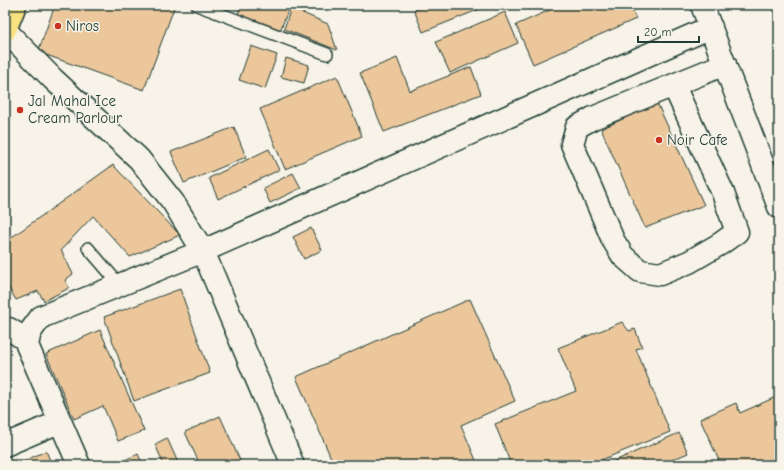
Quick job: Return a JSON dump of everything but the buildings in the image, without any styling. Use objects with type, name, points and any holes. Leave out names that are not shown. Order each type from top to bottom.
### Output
[{"type":"highway","points":[[5,30],[15,5]]},
{"type":"street","points":[[702,5],[779,207]]},
{"type":"street","points":[[79,465],[27,346],[30,332],[41,317],[203,251],[711,27]]},
{"type":"street","points":[[5,30],[53,79],[140,159],[173,202],[203,251],[293,465]]},
{"type":"street","points":[[674,86],[722,193],[737,232],[720,244],[688,262],[660,274],[640,271],[623,256],[610,233],[572,144],[577,127],[593,118],[725,64]]},
{"type":"street","points":[[5,329],[9,329],[28,341]]},
{"type":"street","points":[[6,443],[60,422]]},
{"type":"lane","points":[[197,5],[327,54]]},
{"type":"lane","points":[[88,248],[119,284]]},
{"type":"place","name":"Niros","points":[[58,26]]},
{"type":"place","name":"Jal Mahal Ice Cream Parlour","points":[[20,110]]},
{"type":"place","name":"Noir Cafe","points":[[659,140]]}]
